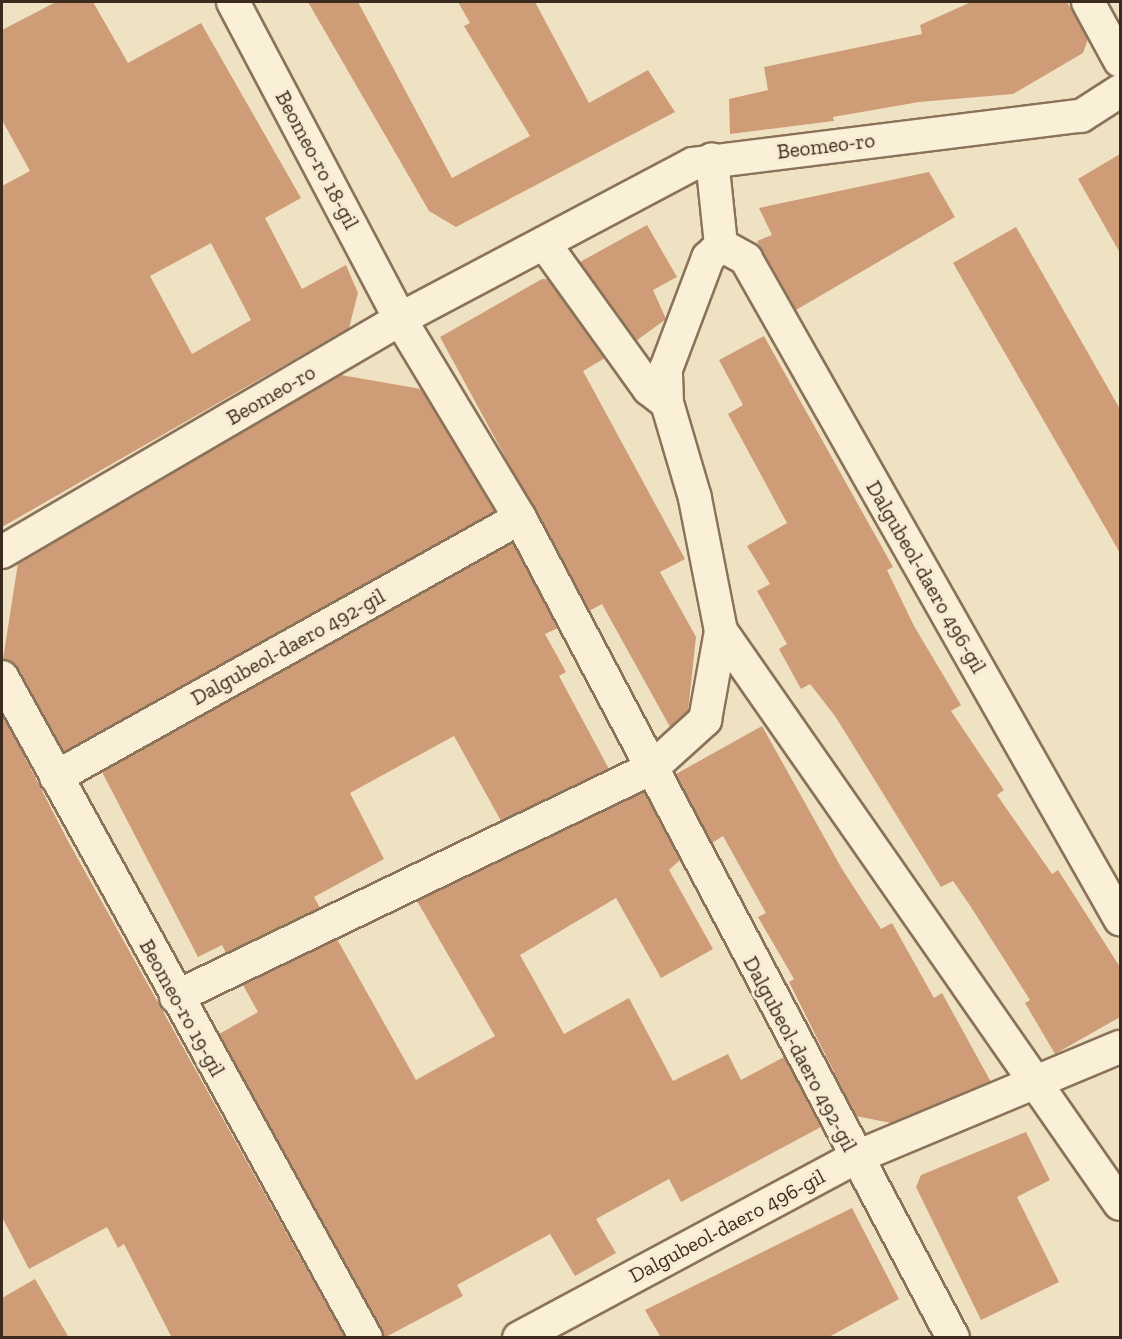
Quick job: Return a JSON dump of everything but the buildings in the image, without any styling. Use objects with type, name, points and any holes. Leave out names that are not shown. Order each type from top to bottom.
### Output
[{"type":"street","name":"Beomeo-ro 18-gil","points":[[232,2],[400,319]]},
{"type":"street","points":[[1088,2],[1120,61]]},
{"type":"street","name":"Beomeo-ro","points":[[2,552],[400,319],[693,164],[712,159],[1081,116],[1120,91]]},
{"type":"street","points":[[176,998],[652,768],[705,720],[721,631],[695,498],[667,403],[666,369],[708,258],[721,245],[712,159]]},
{"type":"street","points":[[544,243],[650,388],[667,403]]},
{"type":"street","name":"Dalgubeol-daero 496-gil","points":[[721,245],[746,259],[1120,919]]},
{"type":"street","name":"Dalgubeol-daero 492-gil","points":[[400,319],[520,518],[854,1158],[953,1338]]},
{"type":"street","name":"Dalgubeol-daero 492-gil","points":[[56,777],[520,518]]},
{"type":"street","points":[[721,631],[1037,1078],[1120,1204]]},
{"type":"street","name":"Beomeo-ro 19-gil","points":[[2,677],[176,998],[366,1338]]},
{"type":"street","name":"Dalgubeol-daero 496-gil","points":[[519,1338],[854,1158],[1037,1078],[1120,1047]]}]
